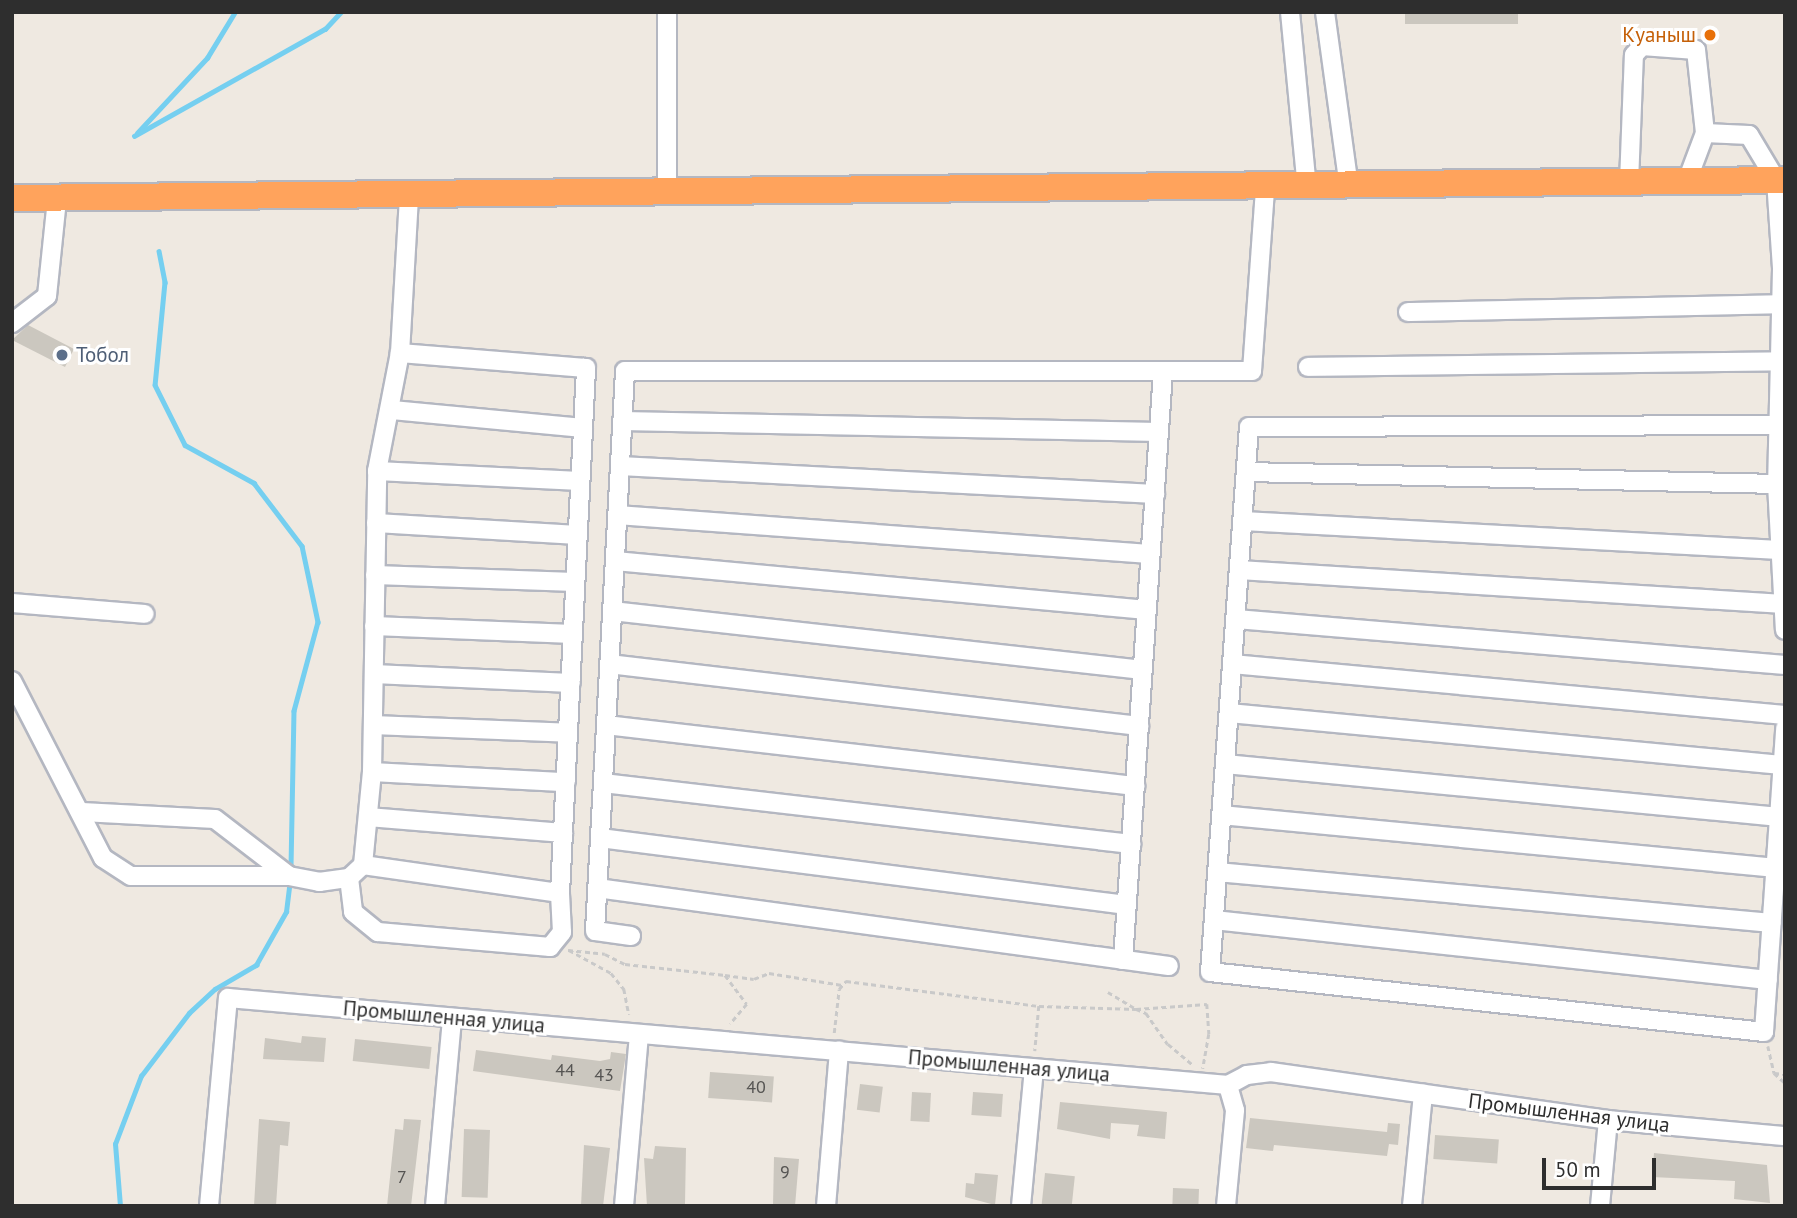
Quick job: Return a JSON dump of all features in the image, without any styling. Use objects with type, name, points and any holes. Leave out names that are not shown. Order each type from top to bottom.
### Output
[{"type":"highway","points":[[12,198],[1265,189],[1781,180]]},
{"type":"lane","points":[[667,12],[667,192]]},
{"type":"lane","points":[[1290,12],[1307,188]]},
{"type":"lane","points":[[1325,12],[1349,187]]},
{"type":"lane","points":[[1629,183],[1634,55],[1642,46],[1696,50],[1705,133],[1687,181]]},
{"type":"lane","points":[[1705,133],[1749,135],[1781,180],[1777,484],[1785,629]]},
{"type":"lane","points":[[631,936],[595,931],[625,371],[1252,371],[1265,189]]},
{"type":"lane","points":[[12,681],[82,812],[103,858],[131,876],[289,877],[319,882],[349,878],[363,865],[372,772],[377,471],[400,353],[409,197]]},
{"type":"lane","points":[[12,323],[47,296],[57,199]]},
{"type":"lane","points":[[1408,312],[1781,304]]},
{"type":"lane","points":[[349,878],[353,912],[378,932],[550,947],[563,944],[560,893],[586,368],[400,353]]},
{"type":"lane","points":[[1308,367],[1779,362]]},
{"type":"lane","points":[[1123,960],[1163,372]]},
{"type":"lane","points":[[391,410],[583,428]]},
{"type":"lane","points":[[622,421],[1159,432]]},
{"type":"lane","points":[[1777,425],[1249,427],[1210,972],[1764,1032],[1785,728]]},
{"type":"lane","points":[[620,466],[1154,494]]},
{"type":"lane","points":[[377,471],[580,481]]},
{"type":"lane","points":[[1246,472],[1777,484]]},
{"type":"lane","points":[[617,515],[1150,554]]},
{"type":"lane","points":[[1242,521],[1779,550]]},
{"type":"lane","points":[[376,523],[578,535]]},
{"type":"lane","points":[[615,561],[1147,610]]},
{"type":"lane","points":[[1239,570],[1784,604]]},
{"type":"lane","points":[[375,575],[575,582]]},
{"type":"lane","points":[[12,603],[145,614]]},
{"type":"lane","points":[[612,611],[1143,670]]},
{"type":"lane","points":[[1236,619],[1785,665]]},
{"type":"lane","points":[[374,626],[573,634]]},
{"type":"lane","points":[[609,664],[1139,726]]},
{"type":"lane","points":[[1232,664],[1785,715]]},
{"type":"lane","points":[[374,674],[570,683]]},
{"type":"lane","points":[[1229,713],[1783,765]]},
{"type":"lane","points":[[373,725],[568,733]]},
{"type":"lane","points":[[606,725],[1135,786]]},
{"type":"lane","points":[[1225,764],[1779,817]]},
{"type":"lane","points":[[372,772],[566,782]]},
{"type":"lane","points":[[603,783],[1131,844]]},
{"type":"lane","points":[[82,812],[215,819],[289,877]]},
{"type":"lane","points":[[1221,815],[1776,868]]},
{"type":"lane","points":[[368,817],[563,833]]},
{"type":"lane","points":[[600,838],[1127,905]]},
{"type":"lane","points":[[363,865],[560,893]]},
{"type":"lane","points":[[1217,872],[1772,923]]},
{"type":"lane","points":[[597,888],[1169,966]]},
{"type":"lane","points":[[1214,920],[1768,980]]},
{"type":"lane","name":"Промышленная улица","points":[[209,1206],[228,998],[636,1036],[1228,1085],[1247,1075],[1271,1072],[1394,1086],[1423,1094],[1608,1120],[1785,1136]]},
{"type":"lane","points":[[435,1206],[452,1018]]},
{"type":"lane","points":[[625,1206],[636,1036]]},
{"type":"lane","points":[[825,1206],[835,1051]]},
{"type":"lane","points":[[1021,1206],[1034,1069]]},
{"type":"lane","points":[[1226,1206],[1235,1110],[1228,1085]]},
{"type":"lane","points":[[1412,1206],[1423,1094]]},
{"type":"lane","points":[[1600,1206],[1608,1120]]},
{"type":"path","points":[[563,944],[605,954],[625,964],[754,979],[769,973],[843,985]]},
{"type":"path","points":[[563,944],[611,974],[624,989],[636,1036]]},
{"type":"path","points":[[707,1041],[743,1014],[747,1004],[725,975]]},
{"type":"path","points":[[835,1051],[843,985],[846,981],[927,989],[1039,1006],[1136,1009],[1207,1004],[1209,1034],[1202,1066],[1206,1073]]},
{"type":"path","points":[[1108,992],[1146,1013],[1168,1044],[1199,1071]]},
{"type":"path","points":[[1034,1069],[1039,1006]]},
{"type":"path","points":[[1764,1032],[1774,1073],[1785,1083]]},
{"type":"path","points":[[1774,1073],[1785,1074]]},
{"type":"building","points":[[1405,12],[1518,12],[1518,24],[1405,24]]},
{"type":"building","points":[[28,325],[74,349],[65,367],[12,340]]},
{"type":"building","points":[[302,1036],[326,1038],[324,1062],[263,1059],[265,1038],[301,1043]]},
{"type":"building","points":[[355,1039],[432,1047],[429,1069],[353,1061]]},
{"type":"building","points":[[476,1050],[551,1060],[552,1055],[600,1061],[610,1059],[611,1052],[626,1054],[620,1091],[473,1071]]},
{"type":"building","points":[[710,1072],[774,1076],[772,1102],[708,1098]]},
{"type":"building","points":[[860,1084],[883,1087],[880,1113],[857,1110]]},
{"type":"building","points":[[912,1092],[931,1093],[929,1122],[910,1121]]},
{"type":"building","points":[[973,1092],[1003,1094],[1001,1117],[971,1115]]},
{"type":"building","points":[[1060,1102],[1167,1112],[1165,1139],[1137,1136],[1139,1125],[1111,1123],[1110,1139],[1057,1129]]},
{"type":"building","points":[[1250,1118],[1387,1132],[1388,1123],[1400,1124],[1398,1145],[1389,1144],[1387,1156],[1274,1145],[1273,1151],[1246,1148]]},
{"type":"building","points":[[259,1119],[290,1122],[288,1146],[280,1145],[276,1206],[254,1206]]},
{"type":"building","points":[[404,1119],[421,1120],[411,1206],[387,1206],[395,1129],[403,1130]]},
{"type":"building","points":[[464,1129],[490,1130],[488,1198],[462,1197]]},
{"type":"building","points":[[1435,1135],[1499,1139],[1497,1163],[1433,1159]]},
{"type":"building","points":[[584,1145],[610,1148],[603,1206],[581,1206]]},
{"type":"building","points":[[655,1146],[686,1148],[685,1204],[647,1206],[644,1158],[653,1159]]},
{"type":"building","points":[[1654,1153],[1767,1165],[1770,1203],[1734,1199],[1735,1181],[1652,1177]]},
{"type":"building","points":[[774,1157],[799,1159],[795,1206],[773,1206]]},
{"type":"building","points":[[975,1173],[998,1175],[995,1205],[965,1197],[966,1183],[974,1184]]},
{"type":"building","points":[[1045,1173],[1075,1176],[1072,1206],[1042,1206]]},
{"type":"building","points":[[1173,1188],[1199,1189],[1198,1206],[1172,1206]]},
{"type":"waterway","points":[[137,133],[207,58],[235,12]]},
{"type":"waterway","points":[[134,136],[325,29],[341,12]]},
{"type":"waterway","points":[[159,251],[165,282],[155,385],[185,445],[254,483],[302,546],[318,622],[294,711],[291,873]]},
{"type":"waterway","points":[[120,1206],[115,1144],[141,1076],[189,1013],[215,989],[256,965],[286,912],[290,881]]},
{"type":"place","name":"Куаныш","points":[[1710,35]]},
{"type":"place","name":"Тобол","points":[[62,355]]}]
